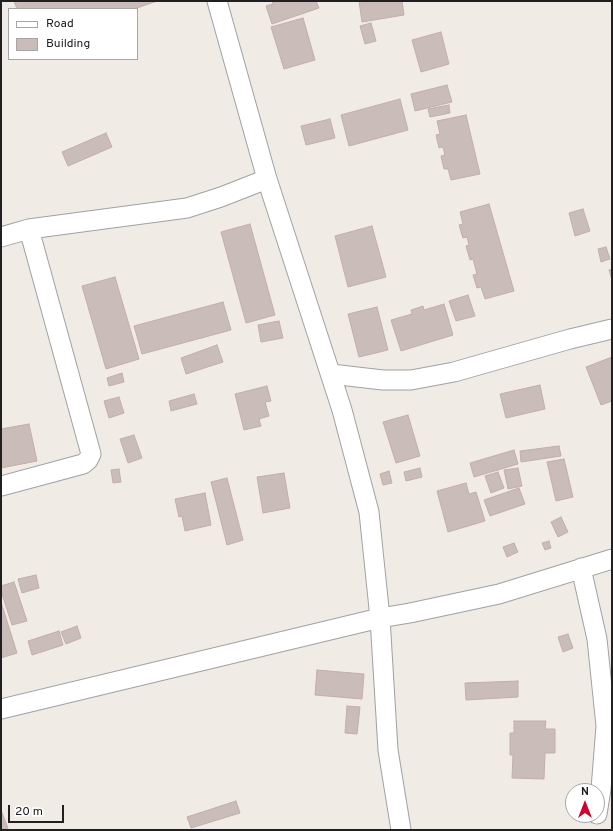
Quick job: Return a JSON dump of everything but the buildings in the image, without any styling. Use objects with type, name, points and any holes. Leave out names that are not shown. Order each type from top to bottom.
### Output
[{"type":"street","points":[[217,1],[267,179],[342,410],[369,512],[380,618],[388,750],[401,830]]},
{"type":"street","points":[[1,237],[29,229],[187,208],[267,179]]},
{"type":"street","points":[[1,486],[83,464],[88,460],[91,454],[29,229]]},
{"type":"street","points":[[330,374],[383,380],[411,380],[454,372],[570,339],[612,329]]},
{"type":"street","points":[[1,709],[380,618],[499,594],[612,559]]},
{"type":"street","points":[[581,568],[597,639],[606,726],[601,783]]}]
